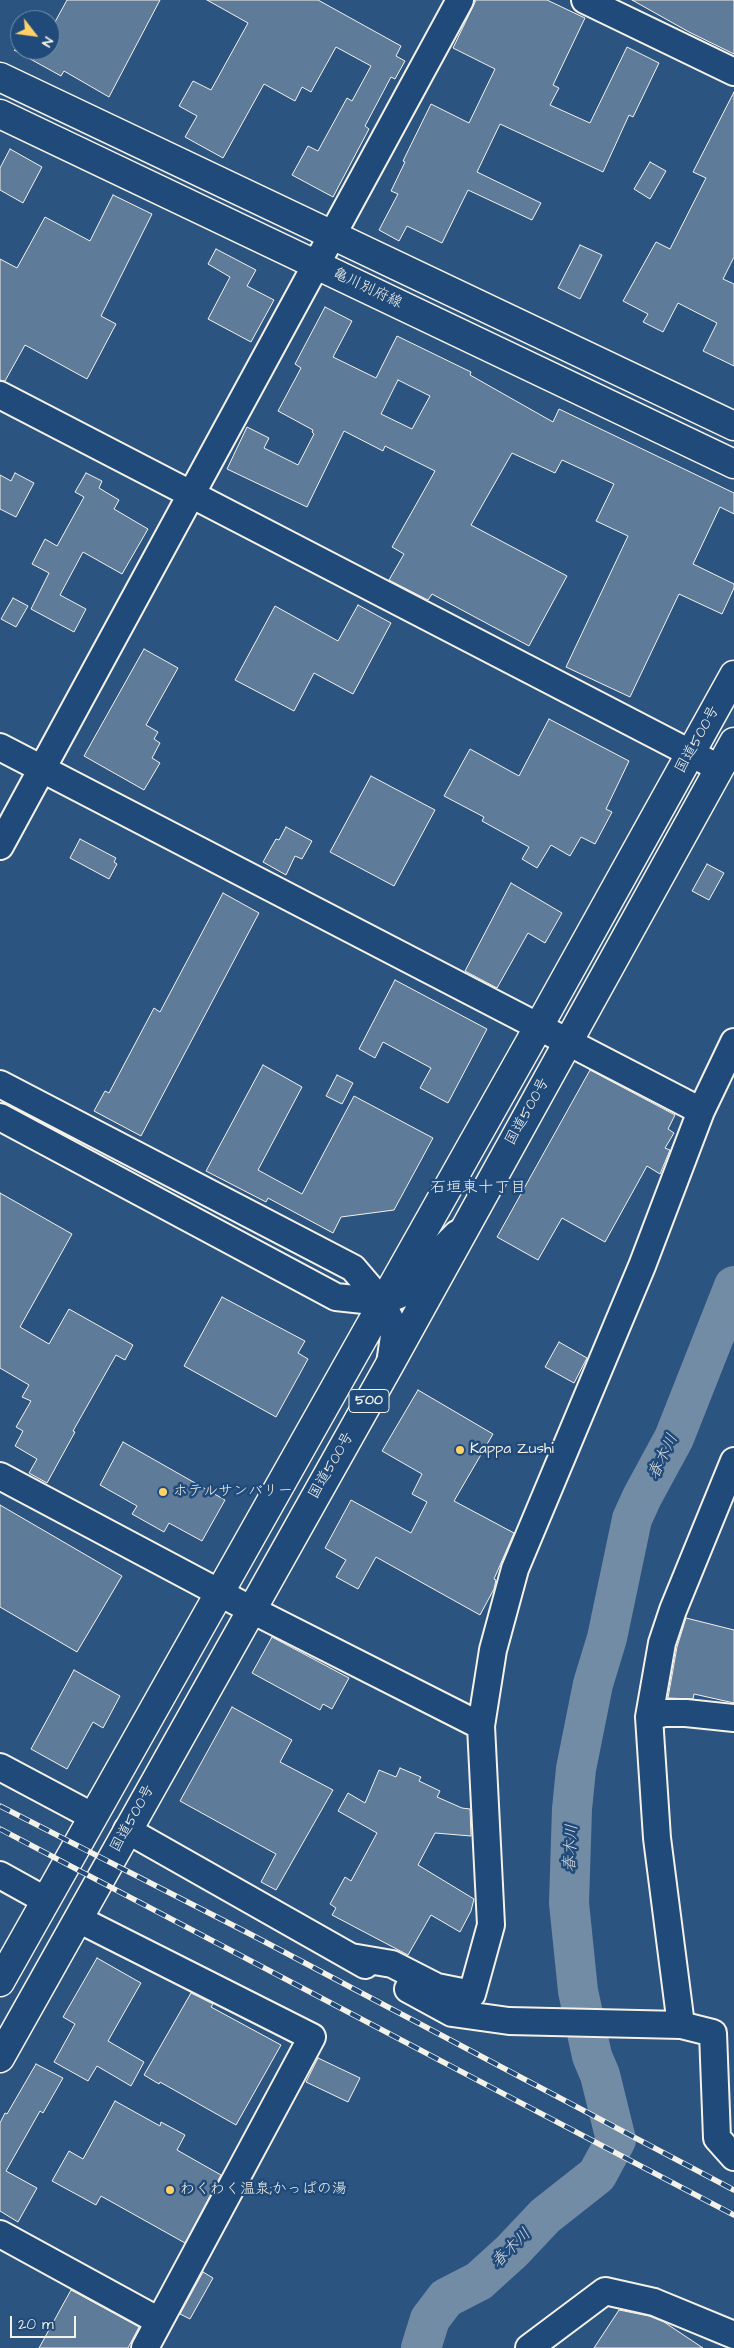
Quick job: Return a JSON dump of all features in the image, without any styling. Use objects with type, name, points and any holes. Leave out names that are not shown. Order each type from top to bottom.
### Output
[{"type":"main road","points":[[0,77],[734,426]]},
{"type":"main road","name":"亀川別府線","points":[[0,114],[734,464]]},
{"type":"main road","name":"国道500号","points":[[0,1982],[539,1026],[734,675]]},
{"type":"main road","name":"国道500号","points":[[0,2058],[250,1609],[390,1364],[463,1228],[734,742]]},
{"type":"street","points":[[0,846],[460,0]]},
{"type":"street","points":[[585,0],[734,72]]},
{"type":"street","points":[[0,395],[719,768]]},
{"type":"street","points":[[0,747],[701,1111]]},
{"type":"street","points":[[351,1957],[392,1964],[437,1987],[472,1994],[491,1925],[481,1726],[493,1650],[515,1569],[642,1266],[701,1111],[734,1042]]},
{"type":"street","points":[[0,1084],[353,1268],[382,1302],[390,1319],[394,1336],[390,1364]]},
{"type":"street","points":[[0,1117],[336,1297],[382,1302],[404,1294],[423,1268],[463,1228]]},
{"type":"street","points":[[676,2025],[656,1838],[649,1717],[662,1643],[673,1610],[734,1461]]},
{"type":"street","points":[[0,1476],[250,1609],[481,1726]]},
{"type":"street","points":[[649,1717],[665,1713],[686,1713],[734,1718]]},
{"type":"street","points":[[0,1767],[92,1816]]},
{"type":"street","points":[[127,1830],[452,2013],[509,2021],[676,2025],[713,2033],[717,2138],[734,2157]]},
{"type":"street","points":[[0,1875],[45,1900]]},
{"type":"street","points":[[78,1919],[312,2037],[145,2348]]},
{"type":"street","points":[[0,2234],[159,2321]]},
{"type":"street","points":[[529,2348],[605,2291],[654,2302],[734,2335]]},
{"type":"building","points":[[67,0],[160,0],[109,97],[64,71],[61,76],[32,60],[60,60],[60,13]]},
{"type":"building","points":[[207,0],[318,0],[401,46],[396,56],[405,61],[395,79],[391,77],[365,126],[369,129],[333,197],[292,175],[308,146],[318,151],[347,98],[352,101],[371,66],[336,47],[311,92],[302,87],[295,101],[264,84],[223,158],[185,137],[197,116],[179,106],[193,81],[211,90],[248,23]]},
{"type":"building","points":[[476,0],[547,0],[585,18],[553,85],[559,88],[550,105],[590,123],[627,47],[659,63],[633,117],[629,115],[603,172],[500,124],[477,172],[541,203],[532,220],[468,190],[442,243],[407,226],[399,241],[379,230],[398,194],[391,191],[405,162],[403,161],[431,104],[469,123],[495,69],[453,48]]},
{"type":"building","points":[[632,0],[734,0],[734,54],[689,32]]},
{"type":"building","points":[[734,92],[734,257],[723,279],[734,284],[734,366],[703,351],[717,323],[678,303],[663,332],[643,322],[648,314],[623,301],[656,242],[670,249],[706,178],[693,172]]},
{"type":"building","points":[[10,149],[42,167],[23,203],[0,190],[0,168]]},
{"type":"building","points":[[650,162],[666,171],[650,199],[634,189]]},
{"type":"building","points":[[113,195],[152,214],[101,316],[116,324],[87,379],[25,345],[5,381],[0,380],[0,259],[17,268],[45,217],[90,241]]},
{"type":"building","points":[[580,245],[602,255],[580,299],[558,288]]},
{"type":"building","points":[[216,249],[256,270],[247,286],[274,300],[251,342],[208,319],[230,277],[208,264]]},
{"type":"building","points":[[325,307],[352,321],[333,357],[376,378],[397,336],[471,372],[470,375],[553,422],[559,409],[734,493],[734,514],[720,507],[693,564],[734,584],[722,614],[679,594],[630,697],[566,667],[628,536],[596,521],[614,484],[562,460],[555,473],[512,453],[471,525],[567,576],[529,646],[432,594],[428,600],[389,580],[404,554],[392,547],[435,471],[385,446],[383,451],[344,431],[307,507],[227,469],[247,427],[269,438],[264,448],[298,465],[314,434],[313,430],[278,411],[301,368],[295,364]],"holes":[[[398,380],[430,396],[412,429],[381,414]]]},
{"type":"building","points":[[15,473],[34,483],[16,517],[0,509],[0,475],[11,481]]},
{"type":"building","points":[[86,473],[102,481],[99,488],[119,500],[114,509],[148,529],[122,574],[83,552],[60,595],[86,609],[74,632],[31,609],[49,573],[32,564],[45,539],[57,546],[84,497],[75,492]]},
{"type":"building","points":[[13,598],[28,606],[16,627],[1,619]]},
{"type":"building","points":[[358,605],[391,623],[353,694],[314,673],[294,711],[235,680],[275,606],[338,641]]},
{"type":"building","points":[[144,649],[178,668],[146,725],[158,732],[154,739],[160,743],[152,758],[160,763],[144,790],[84,756]]},
{"type":"building","points":[[549,719],[629,761],[606,809],[612,812],[595,844],[581,837],[570,856],[551,845],[537,868],[522,859],[529,847],[482,821],[484,817],[444,796],[470,749],[519,776]]},
{"type":"building","points":[[371,776],[435,810],[394,886],[330,852]]},
{"type":"building","points":[[286,827],[312,841],[302,859],[295,856],[286,875],[263,862],[276,839],[279,840]]},
{"type":"building","points":[[80,839],[116,858],[114,862],[117,864],[109,879],[70,858]]},
{"type":"building","points":[[707,864],[724,873],[709,900],[692,891]]},
{"type":"building","points":[[511,883],[562,913],[545,943],[528,933],[497,988],[465,971]]},
{"type":"building","points":[[223,893],[259,913],[141,1136],[94,1111],[105,1091],[109,1093],[154,1008],[160,1012]]},
{"type":"building","points":[[395,980],[487,1029],[448,1103],[420,1088],[431,1068],[383,1042],[375,1058],[359,1049]]},
{"type":"building","points":[[263,1065],[302,1087],[258,1170],[302,1194],[354,1096],[433,1138],[394,1210],[341,1217],[333,1233],[268,1198],[266,1202],[206,1171]]},
{"type":"building","points":[[590,1070],[675,1115],[668,1129],[674,1133],[665,1148],[670,1150],[660,1174],[647,1166],[605,1242],[562,1218],[538,1260],[497,1237]]},
{"type":"building","points":[[337,1075],[353,1083],[342,1104],[326,1096]]},
{"type":"building","points":[[0,1193],[72,1234],[20,1327],[49,1344],[69,1309],[133,1345],[125,1360],[116,1355],[73,1431],[75,1432],[47,1483],[29,1473],[37,1459],[15,1446],[23,1431],[16,1427],[31,1401],[22,1397],[29,1385],[0,1368]]},
{"type":"building","points":[[222,1297],[305,1341],[298,1353],[308,1359],[276,1417],[184,1366]]},
{"type":"building","points":[[559,1342],[587,1358],[574,1383],[545,1367]]},
{"type":"building","points":[[418,1390],[493,1434],[454,1501],[514,1533],[494,1579],[496,1580],[494,1589],[480,1615],[376,1557],[358,1589],[336,1577],[346,1560],[325,1548],[351,1500],[411,1533],[427,1502],[412,1494],[422,1474],[382,1451]]},
{"type":"building","name":"ホテルサンバリー","points":[[123,1442],[225,1500],[202,1541],[169,1523],[164,1532],[132,1514],[137,1506],[100,1485]]},
{"type":"building","points":[[0,1505],[122,1576],[77,1652],[0,1607]]},
{"type":"building","points":[[686,1618],[734,1630],[734,1703],[694,1694],[693,1699],[668,1698],[677,1647]]},
{"type":"building","points":[[272,1637],[349,1678],[332,1709],[323,1704],[320,1710],[252,1673]]},
{"type":"building","points":[[74,1670],[120,1696],[103,1728],[93,1722],[67,1769],[31,1749]]},
{"type":"building","points":[[232,1707],[292,1740],[280,1762],[333,1790],[276,1890],[261,1882],[276,1854],[180,1801]]},
{"type":"building","points":[[400,1768],[421,1777],[419,1781],[440,1791],[437,1797],[462,1808],[470,1809],[471,1836],[435,1833],[418,1865],[474,1899],[471,1911],[460,1932],[431,1915],[408,1955],[332,1915],[336,1908],[330,1904],[345,1877],[351,1881],[377,1833],[338,1811],[348,1793],[365,1803],[379,1770],[396,1777]]},
{"type":"building","points":[[97,1958],[141,1983],[108,2041],[144,2062],[131,2086],[97,2066],[88,2081],[54,2062],[75,2024],[63,2017]]},
{"type":"building","points":[[191,1993],[213,2004],[211,2007],[281,2045],[236,2125],[144,2075]]},
{"type":"building","points":[[318,2058],[360,2078],[348,2102],[306,2082]]},
{"type":"building","points":[[36,2064],[63,2078],[43,2113],[40,2111],[6,2171],[37,2188],[18,2222],[0,2211],[0,2123]]},
{"type":"building","points":[[115,2101],[160,2126],[161,2122],[185,2135],[177,2150],[221,2175],[185,2243],[101,2196],[96,2205],[52,2181],[69,2151],[83,2159]]},
{"type":"building","points":[[203,2272],[213,2278],[190,2319],[180,2314]]},
{"type":"building","points":[[71,2290],[139,2327],[128,2348],[39,2348]]},
{"type":"building","points":[[619,2310],[649,2316],[664,2322],[703,2348],[594,2348]]},
{"type":"waterway","name":"春木川","points":[[421,2348],[430,2319],[446,2298],[479,2281],[512,2251],[545,2216],[597,2175],[616,2140],[600,2075],[592,2056],[578,1991],[569,1903],[572,1809],[576,1769],[593,1684],[607,1638],[632,1519],[674,1438],[734,1286]]},
{"type":"railway","points":[[0,1806],[250,1934],[734,2190]]},
{"type":"railway","points":[[0,1829],[734,2215]]},
{"type":"place","name":"Kappa Zushi","points":[[460,1450]]},
{"type":"place","name":"ホテルサンバリー","points":[[163,1492]]},
{"type":"place","name":"わくわく温泉;かっぱの湯","points":[[170,2190]]},
{"type":"district","name":"石垣東十丁目","points":[[478,1189]]}]
